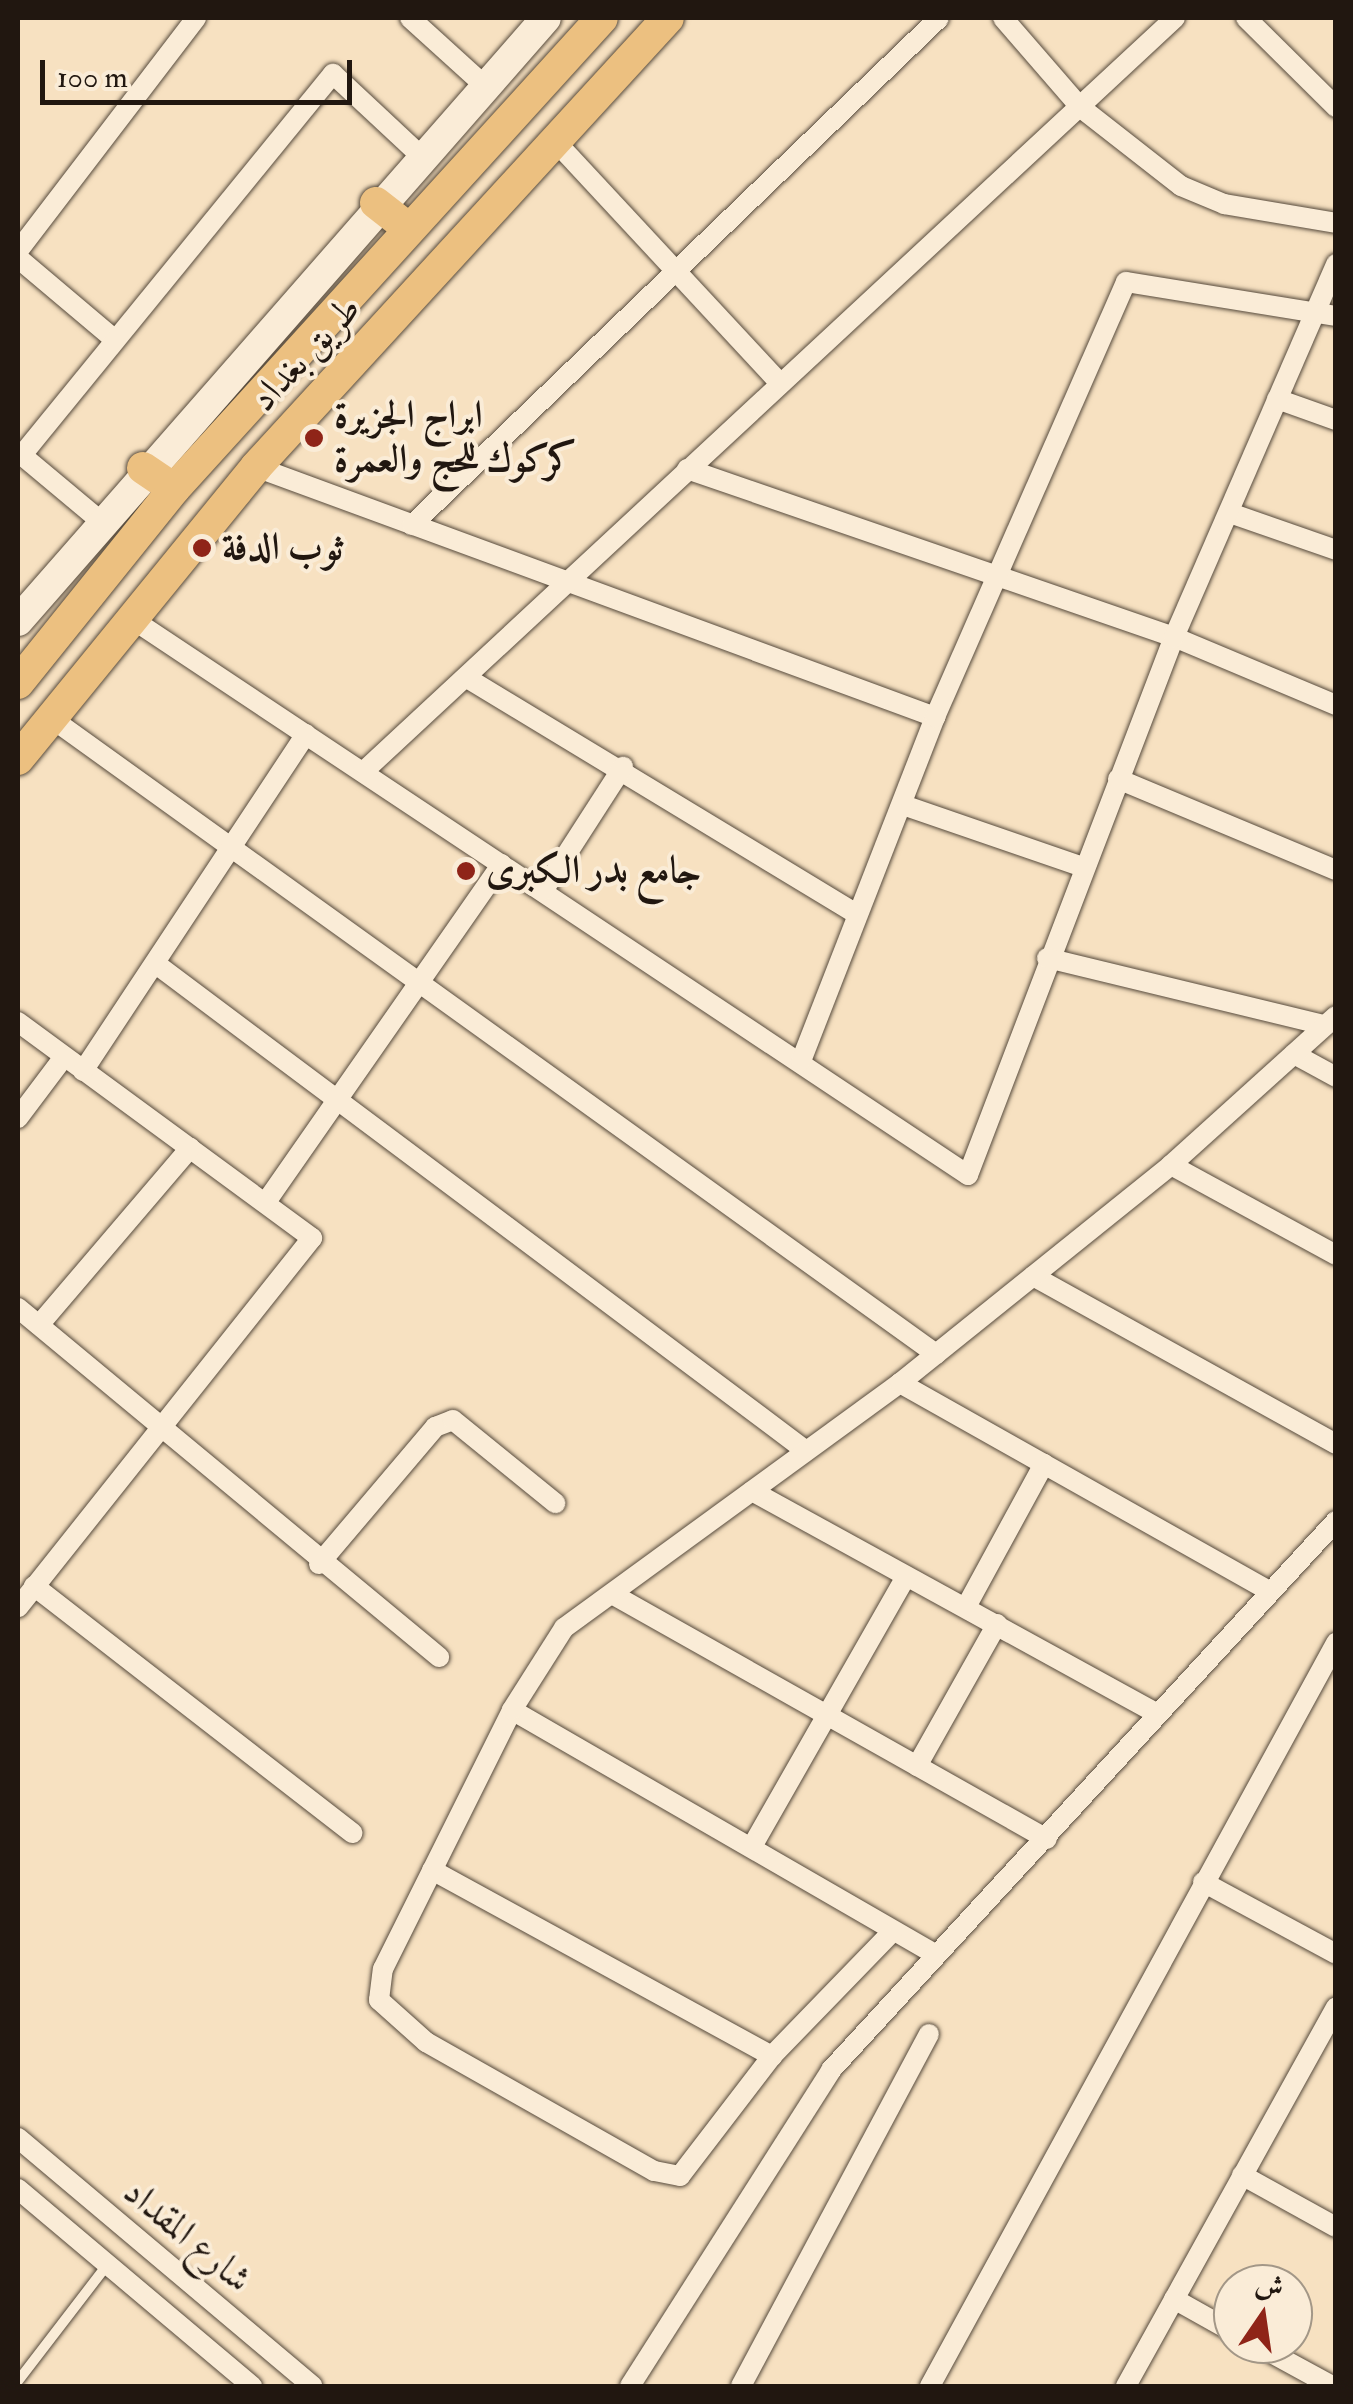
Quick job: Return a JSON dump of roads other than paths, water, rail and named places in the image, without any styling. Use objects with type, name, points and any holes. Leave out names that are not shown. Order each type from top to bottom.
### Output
[{"type":"main road","points":[[18,621],[93,525],[376,203],[546,18]]},
{"type":"main road","name":"طريق بغداد","points":[[18,684],[174,489],[407,227],[602,18]]},
{"type":"main road","name":"طريق بغداد","points":[[18,760],[256,467],[668,18]]},
{"type":"main road","points":[[486,141],[521,180]]},
{"type":"main road","points":[[376,203],[407,227]]},
{"type":"main road","points":[[143,468],[174,489]]},
{"type":"street","points":[[115,340],[18,255],[196,18]]},
{"type":"street","points":[[410,18],[484,84]]},
{"type":"street","points":[[412,526],[675,268],[939,18]]},
{"type":"street","points":[[1003,18],[1080,107],[1182,186],[1224,204],[1336,222]]},
{"type":"street","points":[[363,772],[569,585],[779,382],[1175,18]]},
{"type":"street","points":[[1246,18],[1336,106]]},
{"type":"street","points":[[93,525],[20,454],[333,74],[420,155]]},
{"type":"street","points":[[555,141],[779,382]]},
{"type":"street","points":[[132,619],[968,1175],[1047,958],[1174,638],[1336,264]]},
{"type":"street","points":[[800,1061],[855,913],[936,718],[1126,282],[1336,316]]},
{"type":"street","points":[[1276,398],[1336,420]]},
{"type":"street","points":[[256,467],[936,718]]},
{"type":"street","points":[[687,469],[1174,638],[1336,705]]},
{"type":"street","points":[[1230,512],[1336,550]]},
{"type":"street","points":[[467,678],[623,767],[855,913]]},
{"type":"street","points":[[51,718],[936,1354]]},
{"type":"street","points":[[83,1071],[234,849],[306,734]]},
{"type":"street","points":[[543,891],[623,767]]},
{"type":"street","points":[[1118,779],[1336,870]]},
{"type":"street","points":[[903,805],[1084,867]]},
{"type":"street","points":[[266,1202],[502,864]]},
{"type":"street","points":[[1047,958],[1330,1021]]},
{"type":"street","points":[[156,964],[805,1450]]},
{"type":"street","points":[[892,1932],[772,2056],[689,2172],[654,2171],[387,2015],[382,1968],[512,1710],[564,1628],[900,1383],[1172,1165],[1330,1021]]},
{"type":"street","points":[[18,1022],[312,1238],[18,1607]]},
{"type":"street","points":[[1294,1054],[1336,1077]]},
{"type":"street","points":[[18,1118],[64,1057]]},
{"type":"street","points":[[39,1325],[190,1148]]},
{"type":"street","points":[[1172,1165],[1336,1255]]},
{"type":"street","points":[[1033,1276],[1336,1444]]},
{"type":"street","points":[[18,1308],[164,1426],[319,1564],[439,1657]]},
{"type":"street","points":[[900,1383],[1268,1590]]},
{"type":"street","points":[[319,1564],[434,1427],[454,1420],[555,1503]]},
{"type":"street","points":[[966,1607],[1044,1464]]},
{"type":"street","points":[[752,1492],[1155,1713]]},
{"type":"street","points":[[630,2386],[773,2150],[936,1955],[1047,1839],[1268,1590],[1336,1522]]},
{"type":"street","points":[[754,1843],[906,1576]]},
{"type":"street","points":[[34,1586],[352,1833]]},
{"type":"street","points":[[612,1594],[1047,1839]]},
{"type":"street","points":[[917,1766],[997,1624]]},
{"type":"street","points":[[930,2386],[1336,1643]]},
{"type":"street","points":[[512,1710],[754,1843],[892,1932],[936,1955]]},
{"type":"street","points":[[432,1870],[772,2056]]},
{"type":"street","points":[[1203,1882],[1336,1954]]},
{"type":"street","points":[[1126,2386],[1336,2007]]},
{"type":"street","points":[[740,2386],[929,2034]]},
{"type":"street","name":"شارع المقداد","points":[[18,2138],[312,2386]]},
{"type":"street","points":[[1242,2175],[1336,2227]]},
{"type":"street","name":"شارع المقداد","points":[[18,2189],[252,2386]]},
{"type":"street","points":[[1174,2299],[1213,2321]]},
{"type":"street","points":[[1292,2364],[1332,2386]]},
{"type":"lane","points":[[18,2381],[107,2266]]},
{"type":"place","name":"ابراج الجزيرة كركوك للحج والعمرة","points":[[314,438]]},
{"type":"place","name":"ثوب الدفة","points":[[202,548]]},
{"type":"place","name":"جامع بدر الكبرى","points":[[466,871]]}]
